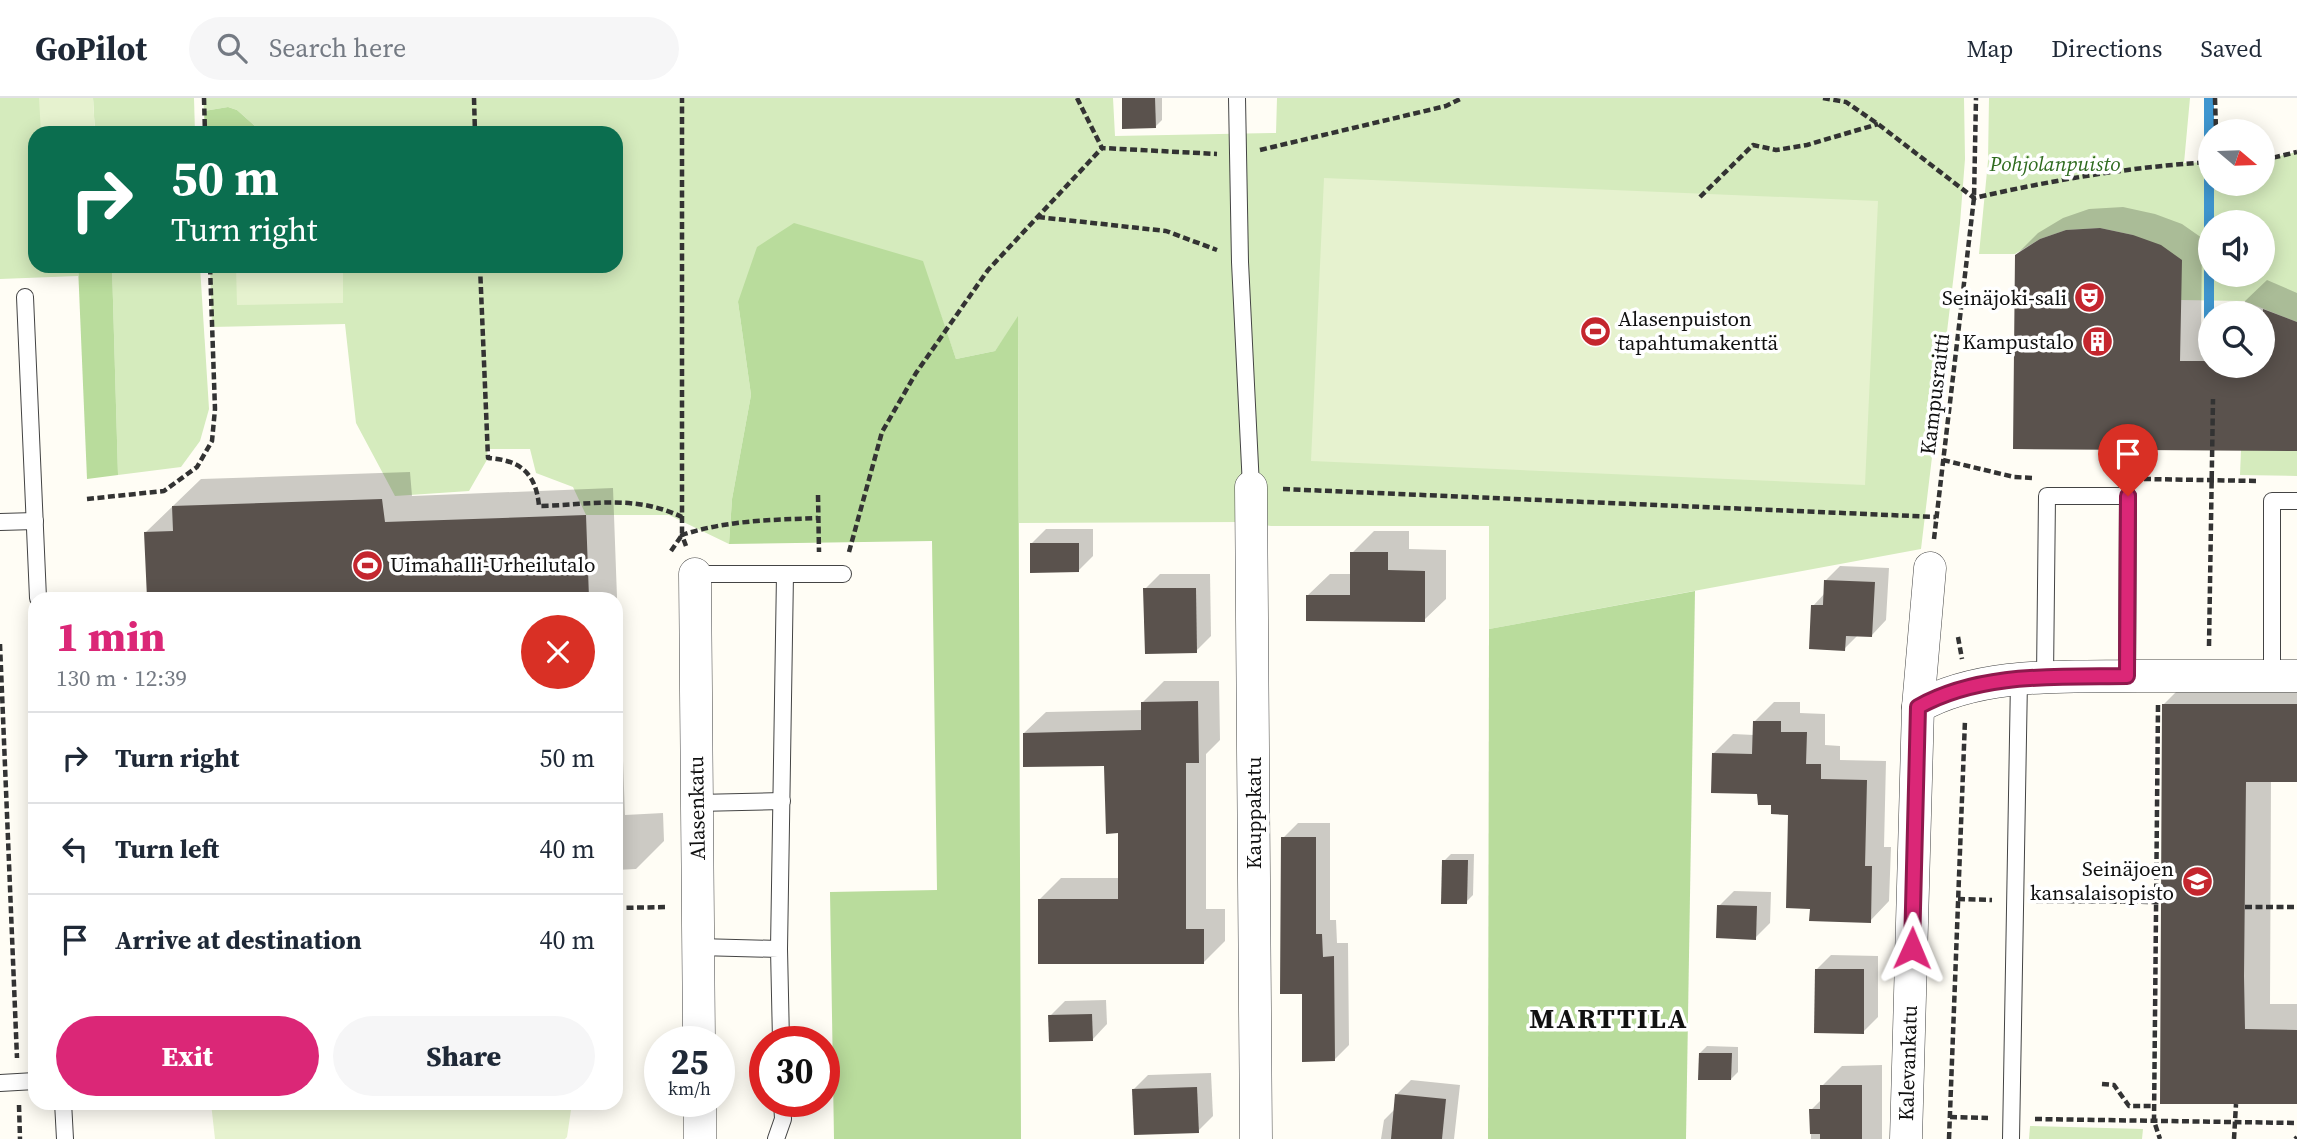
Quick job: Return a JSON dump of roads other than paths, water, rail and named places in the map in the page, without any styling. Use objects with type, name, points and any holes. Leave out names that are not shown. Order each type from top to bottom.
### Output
[{"type":"street","name":"Kauppakatu","points":[[1251,487],[1256,1139]]},
{"type":"street","name":"Kalevankatu","points":[[1906,1139],[1918,707],[1930,568]]},
{"type":"street","name":"Alasenkatu","points":[[695,574],[699,1026]]},
{"type":"street","points":[[1918,707],[1940,694],[1965,687],[2032,679],[2284,676]]},
{"type":"street","points":[[699,1117],[700,1139]]},
{"type":"lane","points":[[1237,98],[1240,262],[1251,487]]},
{"type":"lane","points":[[25,297],[38,592]]},
{"type":"lane","points":[[2011,1139],[2015,900],[2047,496],[2128,496],[2127,676]]},
{"type":"lane","points":[[2284,676],[2272,501],[2297,501]]},
{"type":"lane","points":[[0,522],[35,521]]},
{"type":"lane","points":[[695,574],[844,574]]},
{"type":"lane","points":[[781,1026],[779,949],[785,574]]},
{"type":"lane","points":[[697,803],[782,801]]},
{"type":"lane","points":[[698,947],[779,949]]},
{"type":"lane","points":[[0,1083],[28,1081]]},
{"type":"lane","points":[[64,1110],[65,1139]]},
{"type":"lane","points":[[776,1139],[783,1117]]},
{"type":"waterway","points":[[2209,98],[2209,119]]},
{"type":"waterway","points":[[2209,196],[2209,301]]},
{"type":"place","name":"Seinäjoki-sali","points":[[2090,298]]},
{"type":"place","name":"Alasenpuiston tapahtumakenttä","points":[[1595,331]]},
{"type":"place","name":"Kampustalo","points":[[2097,342]]},
{"type":"place","name":"Uimahalli-Urheilutalo","points":[[367,565]]},
{"type":"place","name":"Seinäjoen kansalaisopisto","points":[[2197,881]]},
{"type":"district","name":"MARTTILA","points":[[1609,1018]]},
{"type":"park label","name":"Pohjolanpuisto","points":[[2055,164]]}]
